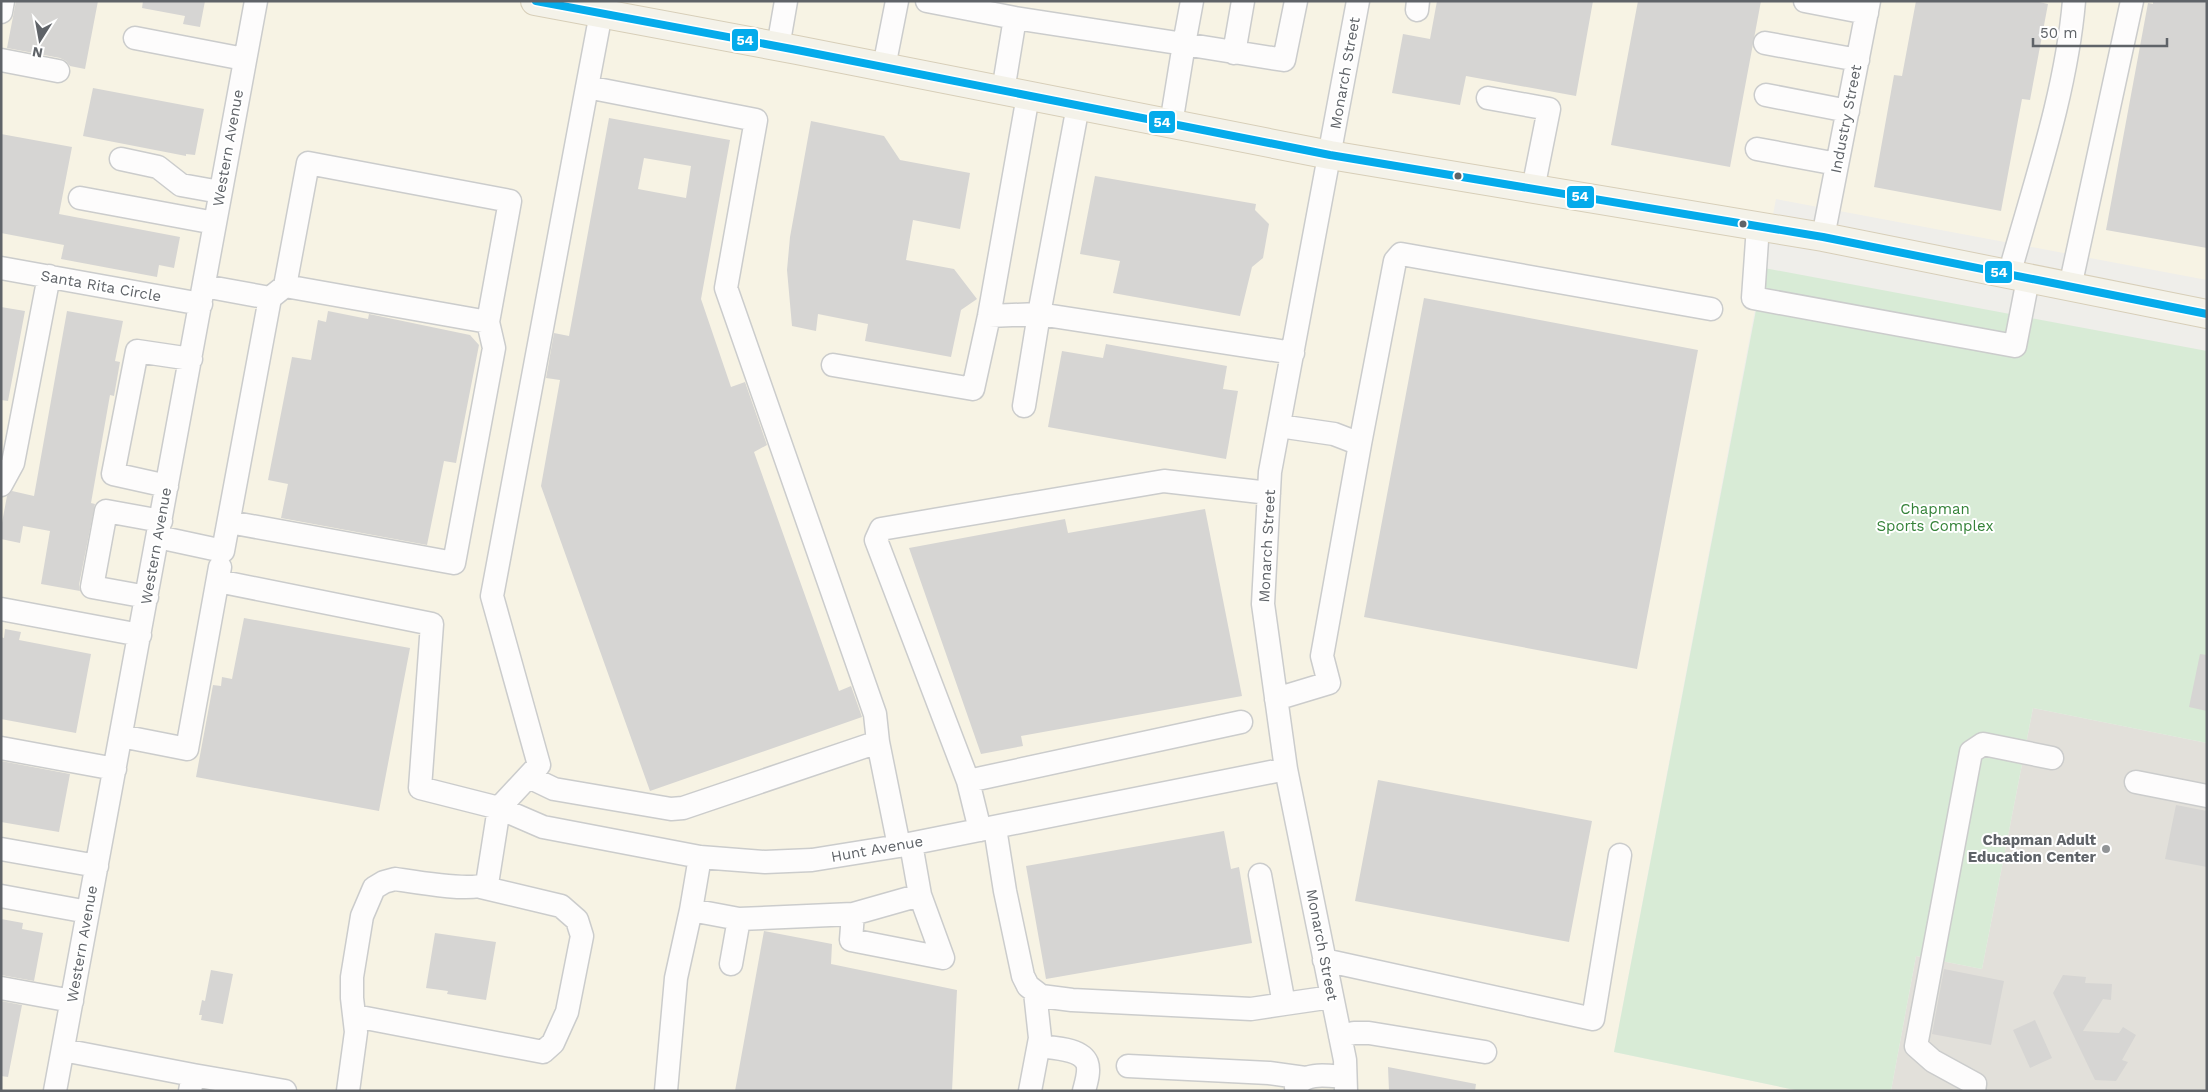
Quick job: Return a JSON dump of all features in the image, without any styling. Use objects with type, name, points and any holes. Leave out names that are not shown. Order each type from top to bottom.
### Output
[{"type":"main road","points":[[548,2],[1330,155],[1823,237],[2207,314]]},
{"type":"street","points":[[1,12],[3,1]]},
{"type":"street","name":"Western Avenue","points":[[55,1091],[256,1]]},
{"type":"street","points":[[778,47],[786,1]]},
{"type":"street","points":[[884,67],[897,1]]},
{"type":"street","points":[[927,1],[982,6],[1015,18],[1284,60],[1296,1]]},
{"type":"street","points":[[1170,124],[1192,1]]},
{"type":"street","points":[[1234,52],[1243,1]]},
{"type":"street","name":"Monarch Street","points":[[1346,1084],[1345,1060],[1286,769],[1263,604],[1270,472],[1358,1]]},
{"type":"street","points":[[1805,1],[1868,7]]},
{"type":"street","points":[[1758,226],[1753,298],[2015,346],[2018,277],[2070,40],[2074,1]]},
{"type":"street","points":[[2070,287],[2132,1]]},
{"type":"street","name":"Industry Street","points":[[1823,237],[1868,7]]},
{"type":"street","points":[[481,887],[487,884],[488,880],[499,808],[539,765],[492,596],[588,87],[600,13]]},
{"type":"street","points":[[832,365],[973,388],[989,316],[1016,93],[1015,18]]},
{"type":"street","points":[[135,38],[244,59]]},
{"type":"street","points":[[1765,43],[1858,60]]},
{"type":"street","points":[[1,60],[58,71]]},
{"type":"street","points":[[588,87],[756,120],[726,288],[875,714],[878,742],[905,845],[920,895],[943,958],[851,940],[853,914]]},
{"type":"street","points":[[1766,95],[1848,111]]},
{"type":"street","points":[[1488,98],[1548,109],[1534,189]]},
{"type":"street","points":[[1024,406],[1039,314],[1078,106]]},
{"type":"street","points":[[1757,149],[1838,164]]},
{"type":"street","points":[[121,159],[158,167],[181,184],[220,192]]},
{"type":"street","points":[[121,736],[186,749],[229,522],[278,292],[308,163],[510,201],[488,322],[494,348],[454,563],[229,522]]},
{"type":"street","points":[[80,198],[214,223]]},
{"type":"street","points":[[1276,699],[1329,683],[1322,656],[1395,260],[1401,254],[1710,309]]},
{"type":"street","name":"Santa Rita Circle","points":[[1,268],[202,295],[278,292],[488,322]]},
{"type":"street","points":[[1,485],[13,463],[50,276]]},
{"type":"street","points":[[989,316],[1039,314],[1293,352]]},
{"type":"street","points":[[167,486],[113,474],[137,351],[191,359]]},
{"type":"street","points":[[1279,426],[1334,434],[1360,444]]},
{"type":"street","points":[[1269,493],[1164,481],[881,529],[876,540],[988,829],[1028,986],[1041,996],[1072,1000],[1251,1009],[1332,997]]},
{"type":"street","points":[[147,597],[92,587],[106,511],[223,551]]},
{"type":"street","name":"Hunt Avenue","points":[[218,581],[432,624],[420,788],[499,808],[542,827],[700,857],[765,862],[812,860],[905,845],[1286,769]]},
{"type":"street","points":[[1,609],[140,635]]},
{"type":"street","points":[[968,781],[1241,722]]},
{"type":"street","points":[[528,777],[554,789],[671,809],[683,808],[878,742]]},
{"type":"street","points":[[1974,1091],[1975,1084],[1932,1061],[1916,1046],[1972,752],[1983,744],[2052,758]]},
{"type":"street","points":[[1,748],[115,769]]},
{"type":"street","points":[[2136,782],[2207,796]]},
{"type":"street","points":[[1,849],[97,866]]},
{"type":"street","points":[[1324,960],[1593,1019],[1620,855]]},
{"type":"street","points":[[666,1091],[676,978],[700,857]]},
{"type":"street","points":[[1260,875],[1284,1004]]},
{"type":"street","points":[[348,1091],[356,1032],[352,998],[352,977],[362,916],[374,888],[384,882],[395,879],[481,887],[561,906],[578,920],[582,936],[567,1012],[553,1043],[543,1052],[355,1016]]},
{"type":"street","points":[[691,910],[739,919],[853,914],[920,895]]},
{"type":"street","points":[[1,896],[88,912]]},
{"type":"street","points":[[731,964],[739,919]]},
{"type":"street","points":[[1,988],[72,1001]]},
{"type":"street","points":[[1030,1091],[1040,1038],[1035,992]]},
{"type":"street","points":[[1340,1036],[1354,1032],[1369,1033],[1485,1052]]},
{"type":"street","points":[[1039,1046],[1074,1052],[1081,1056],[1087,1062],[1088,1071],[1084,1091]]},
{"type":"street","points":[[62,1050],[192,1083],[285,1091]]},
{"type":"street","points":[[1128,1066],[1269,1073],[1299,1085],[1322,1076],[1346,1084]]},
{"type":"shaded area","points":[[1,1],[2207,1],[2207,280],[1776,199],[1614,1052],[1800,1091],[1,1091]]},
{"type":"shaded area","name":"Chapman Adult Education Center","points":[[2033,708],[2207,743],[2207,1091],[1891,1091],[1916,956],[1982,969]]},
{"type":"green space","name":"Chapman Sports Complex","points":[[1764,268],[2207,351],[2207,743],[2033,708],[1982,969],[1916,956],[1891,1091],[1800,1091],[1614,1052]]},
{"type":"building","points":[[16,1],[98,1],[85,69],[70,66],[60,58],[7,48]]},
{"type":"building","points":[[143,1],[205,1],[200,27],[183,24],[185,16],[142,8]]},
{"type":"building","points":[[1437,1],[1593,1],[1576,96],[1466,76],[1460,105],[1392,93],[1403,34],[1430,39]]},
{"type":"building","points":[[1638,1],[1761,1],[1730,167],[1611,145]]},
{"type":"building","points":[[1916,1],[2035,1],[2048,4],[2030,100],[2022,99],[2001,211],[1874,187],[1894,75],[1902,76]]},
{"type":"building","points":[[2153,1],[2207,1],[2207,248],[2106,230],[2148,3],[2153,4]]},
{"type":"building","points":[[93,88],[204,109],[195,155],[186,154],[186,156],[83,136]]},
{"type":"building","points":[[609,118],[730,140],[701,299],[731,387],[745,382],[767,445],[754,452],[839,691],[851,686],[862,717],[650,791],[541,486],[560,380],[546,378],[554,333],[569,336]],"holes":[[[644,158],[691,166],[686,198],[638,189]]]},
{"type":"building","points":[[811,121],[884,136],[900,160],[970,173],[960,229],[913,220],[906,260],[954,269],[977,299],[961,310],[951,357],[865,341],[868,324],[818,314],[816,331],[792,326],[787,270],[790,237]]},
{"type":"building","points":[[1,134],[72,147],[59,214],[180,237],[174,268],[159,265],[157,277],[61,259],[64,245],[1,233]]},
{"type":"building","points":[[1095,176],[1256,204],[1255,210],[1269,224],[1263,258],[1252,267],[1240,316],[1113,293],[1120,261],[1080,254]]},
{"type":"building","points":[[1424,298],[1698,350],[1637,669],[1364,617]]},
{"type":"building","points":[[1,307],[25,311],[8,401],[1,400]]},
{"type":"building","points":[[67,311],[123,321],[115,361],[120,362],[114,396],[110,395],[91,503],[95,504],[79,585],[80,591],[41,584],[50,531],[23,526],[20,543],[1,539],[1,528],[7,496],[12,491],[34,496]]},
{"type":"building","points":[[328,311],[368,319],[369,314],[470,335],[479,345],[456,463],[444,461],[427,545],[281,518],[288,484],[268,480],[292,357],[311,360],[318,320],[326,322]]},
{"type":"building","points":[[1106,344],[1227,366],[1223,389],[1238,391],[1226,459],[1048,427],[1062,351],[1103,358]]},
{"type":"building","points":[[1205,509],[1242,696],[1021,736],[1023,746],[981,754],[909,548],[1065,519],[1068,533]]},
{"type":"building","points":[[244,618],[410,648],[379,811],[196,777],[213,685],[221,686],[222,677],[232,679]]},
{"type":"building","points":[[5,629],[21,632],[19,640],[91,654],[76,733],[1,719],[1,637],[4,638]]},
{"type":"building","points":[[2200,654],[2207,655],[2207,711],[2189,707]]},
{"type":"building","points":[[1,761],[70,774],[59,832],[1,822]]},
{"type":"building","points":[[1378,780],[1592,821],[1569,942],[1355,901]]},
{"type":"building","points":[[2176,805],[2207,811],[2207,867],[2165,859]]},
{"type":"building","points":[[1224,831],[1231,869],[1239,867],[1252,943],[1046,979],[1026,866]]},
{"type":"building","points":[[1,919],[23,923],[22,929],[43,933],[34,981],[1,975]]},
{"type":"building","points":[[764,931],[832,944],[831,964],[957,990],[952,1091],[735,1091]]},
{"type":"building","points":[[435,933],[496,942],[486,1000],[447,994],[448,991],[426,988]]},
{"type":"building","points":[[1944,969],[2004,981],[1991,1045],[1932,1034]]},
{"type":"building","points":[[211,970],[233,974],[223,1024],[201,1020],[202,1015],[199,1015],[202,1000],[205,1001]]},
{"type":"building","points":[[2063,975],[2086,977],[2085,983],[2112,984],[2111,1000],[2103,999],[2083,1031],[2119,1033],[2123,1027],[2136,1035],[2122,1060],[2128,1062],[2116,1081],[2095,1080],[2053,993]]},
{"type":"building","points":[[1,1001],[22,1005],[8,1077],[1,1076]]},
{"type":"building","points":[[2035,1020],[2052,1058],[2030,1068],[2013,1030]]},
{"type":"building","points":[[1388,1067],[1476,1084],[1475,1091],[1389,1091]]},
{"type":"transit line","name":"54","points":[[536,1],[797,50],[1330,155],[1823,237],[2207,314]]},
{"type":"place","name":"Chapman Adult Education Center","points":[[2106,849]]}]
